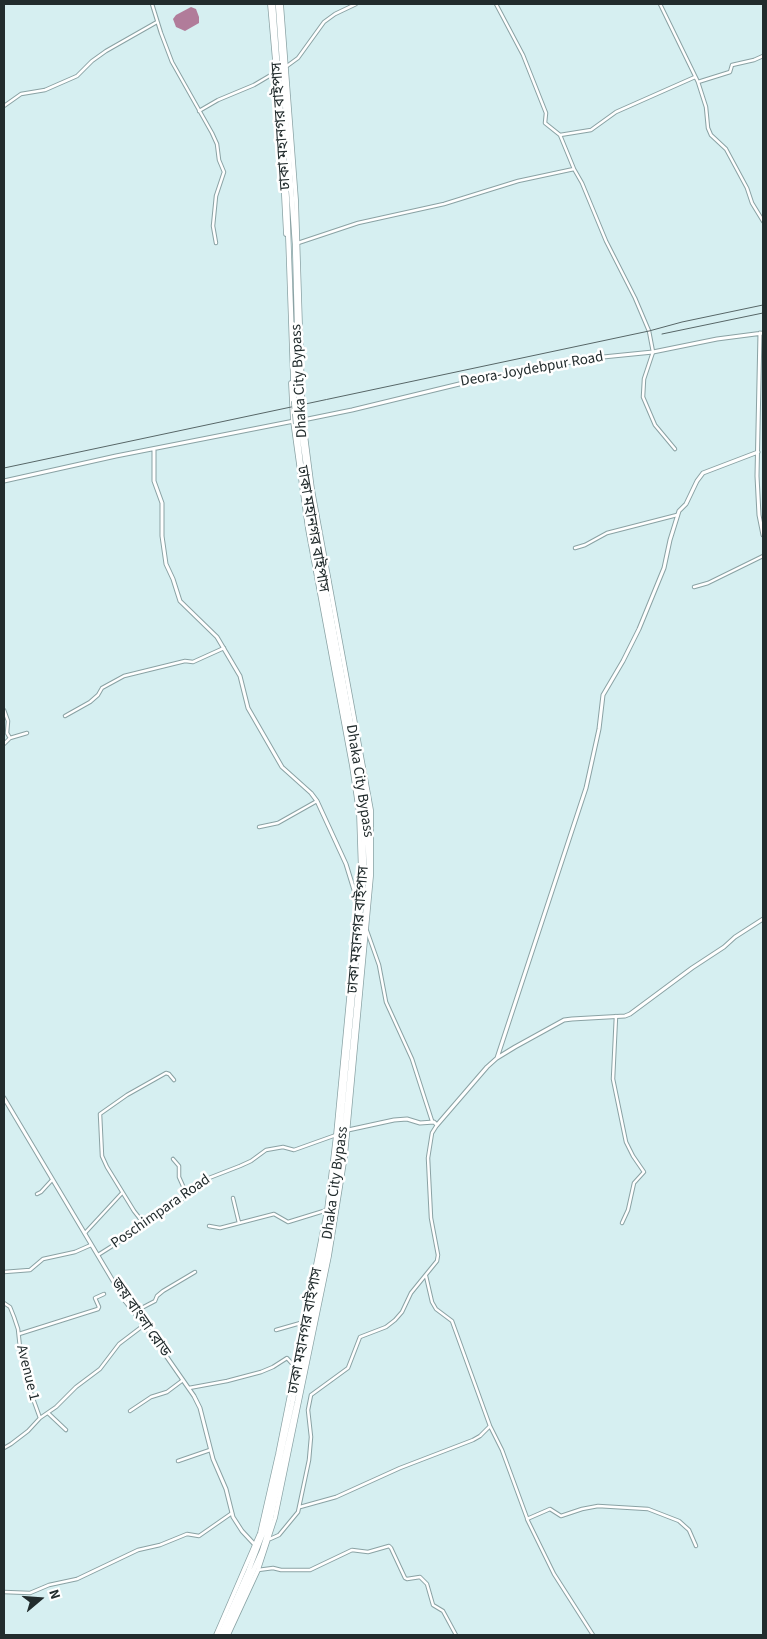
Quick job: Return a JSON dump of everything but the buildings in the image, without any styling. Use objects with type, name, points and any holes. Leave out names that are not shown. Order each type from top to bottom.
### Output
[{"type":"highway","name":"ঢাকা মহানগর বাইপাস","points":[[220,1635],[264,1533],[330,1210],[338,1153],[364,874],[363,812],[301,466],[287,201],[272,4]]},
{"type":"highway","name":"Dhaka City Bypass","points":[[280,4],[295,244],[297,401]]},
{"type":"highway","name":"Dhaka City Bypass","points":[[226,1635],[267,1535],[297,1403],[334,1211],[344,1137],[369,876],[367,811],[314,523],[298,422]]},
{"type":"main road","points":[[216,1635],[256,1546],[271,1488],[327,1210],[361,873],[359,813],[352,766],[308,529],[298,422],[272,4]]},
{"type":"main road","points":[[226,1635],[258,1570],[270,1539],[296,1422],[331,1247],[348,1130],[371,876],[371,810],[314,498],[298,422],[298,243],[287,66],[280,4]]},
{"type":"street","points":[[152,4],[172,62],[212,134],[224,172],[216,196],[213,226],[216,243]]},
{"type":"street","points":[[287,66],[298,58],[324,22],[335,14],[356,4]]},
{"type":"street","points":[[496,4],[523,55],[546,113],[545,123],[560,135],[606,241],[650,331],[653,352],[644,379],[643,397],[655,425],[675,449]]},
{"type":"street","points":[[660,4],[698,82],[706,107],[708,128],[711,135],[726,149],[747,188],[752,203],[763,221]]},
{"type":"street","points":[[4,106],[21,94],[45,90],[77,76],[92,61],[106,51],[157,22]]},
{"type":"street","points":[[698,82],[730,72],[732,65],[763,56]]},
{"type":"street","points":[[199,111],[218,100],[254,85],[276,72]]},
{"type":"street","points":[[560,135],[591,130],[616,112],[695,77]]},
{"type":"street","points":[[298,243],[358,223],[444,204],[518,181],[574,170]]},
{"type":"street","points":[[761,333],[758,508],[763,535]]},
{"type":"street","name":"Deora-Joydebpur Road","points":[[4,481],[154,449],[298,422],[484,378],[593,358],[653,352],[717,339],[761,333]]},
{"type":"street","points":[[154,449],[154,481],[162,503],[162,536],[166,564],[181,603],[206,625],[224,648],[240,676],[248,708],[282,767],[317,800],[346,864],[358,897]]},
{"type":"street","points":[[497,1058],[586,788],[599,729],[603,695],[623,661],[642,621],[664,568],[678,515],[703,474],[758,452]]},
{"type":"street","points":[[575,548],[585,545],[607,533],[678,515]]},
{"type":"street","points":[[694,586],[708,583],[763,556]]},
{"type":"street","points":[[64,716],[90,702],[98,695],[102,688],[124,676],[185,661],[193,662],[224,648]]},
{"type":"street","points":[[4,710],[8,721],[10,738]]},
{"type":"street","points":[[4,744],[10,738],[27,733]]},
{"type":"street","points":[[260,827],[278,822],[317,800]]},
{"type":"street","points":[[270,1539],[277,1536],[294,1518],[299,1507],[309,1453],[308,1413],[311,1395],[348,1368],[360,1337],[393,1324],[402,1312],[411,1293],[438,1259],[432,1228],[428,1158],[432,1133],[437,1125],[497,1058],[564,1020],[630,1014],[763,918]]},
{"type":"street","points":[[367,931],[380,965],[386,1002],[412,1059],[432,1121],[437,1125]]},
{"type":"street","points":[[616,1016],[613,1079],[626,1142],[644,1172],[634,1183],[628,1210],[622,1223]]},
{"type":"street","points":[[146,1224],[135,1213],[106,1167],[102,1156],[100,1114],[127,1095],[166,1073],[174,1080]]},
{"type":"street","name":"জয় বাংলা রোড","points":[[4,1098],[132,1312],[144,1325],[189,1388],[200,1408],[210,1450],[226,1489],[232,1513],[237,1524],[256,1546]]},
{"type":"street","points":[[348,1130],[394,1120],[407,1119],[424,1124],[432,1121]]},
{"type":"street","name":"Poschimpara Road","points":[[98,1255],[166,1212],[202,1187],[209,1178],[251,1161],[266,1150],[283,1147],[294,1150],[336,1135]]},
{"type":"street","points":[[173,1159],[179,1166],[179,1177],[187,1196]]},
{"type":"street","points":[[37,1194],[52,1180]]},
{"type":"street","points":[[85,1233],[122,1193]]},
{"type":"street","points":[[232,1198],[239,1223]]},
{"type":"street","points":[[209,1226],[220,1228],[274,1214],[288,1222],[327,1210]]},
{"type":"street","points":[[4,1272],[30,1270],[43,1259],[75,1252],[91,1245]]},
{"type":"street","points":[[132,1312],[155,1301],[157,1296],[163,1291],[195,1272]]},
{"type":"street","points":[[426,1276],[432,1302],[436,1309],[452,1321],[490,1426],[502,1450],[527,1519],[554,1574],[593,1635]]},
{"type":"street","points":[[18,1334],[98,1309],[94,1298],[104,1294]]},
{"type":"street","name":"Avenue 1","points":[[4,1303],[12,1310],[21,1357],[28,1368],[32,1381],[31,1393],[40,1418]]},
{"type":"street","points":[[276,1330],[304,1322]]},
{"type":"street","points":[[4,1448],[28,1431],[78,1385],[100,1369],[120,1344],[144,1325]]},
{"type":"street","points":[[189,1388],[261,1372],[274,1367],[287,1358],[295,1367]]},
{"type":"street","points":[[130,1411],[151,1397],[167,1392],[183,1380]]},
{"type":"street","points":[[48,1413],[66,1430]]},
{"type":"street","points":[[299,1507],[336,1497],[400,1468],[473,1440],[490,1426]]},
{"type":"street","points":[[178,1461],[210,1450]]},
{"type":"street","points":[[527,1519],[550,1509],[560,1516],[598,1506],[648,1509],[679,1521],[689,1530],[696,1546]]},
{"type":"street","points":[[4,1592],[30,1593],[49,1585],[77,1579],[138,1550],[160,1545],[187,1534],[199,1536],[232,1513]]},
{"type":"street","points":[[258,1570],[273,1568],[307,1571],[315,1569],[352,1550],[368,1552],[389,1546],[405,1578],[420,1577],[427,1584],[433,1605],[443,1612],[456,1635]]},
{"type":"shaded area","points":[[191,7],[196,9],[199,23],[185,31],[176,27],[173,19],[176,15]]},
{"type":"railway","points":[[4,468],[763,305]]},
{"type":"railway","points":[[662,334],[763,313]]}]
